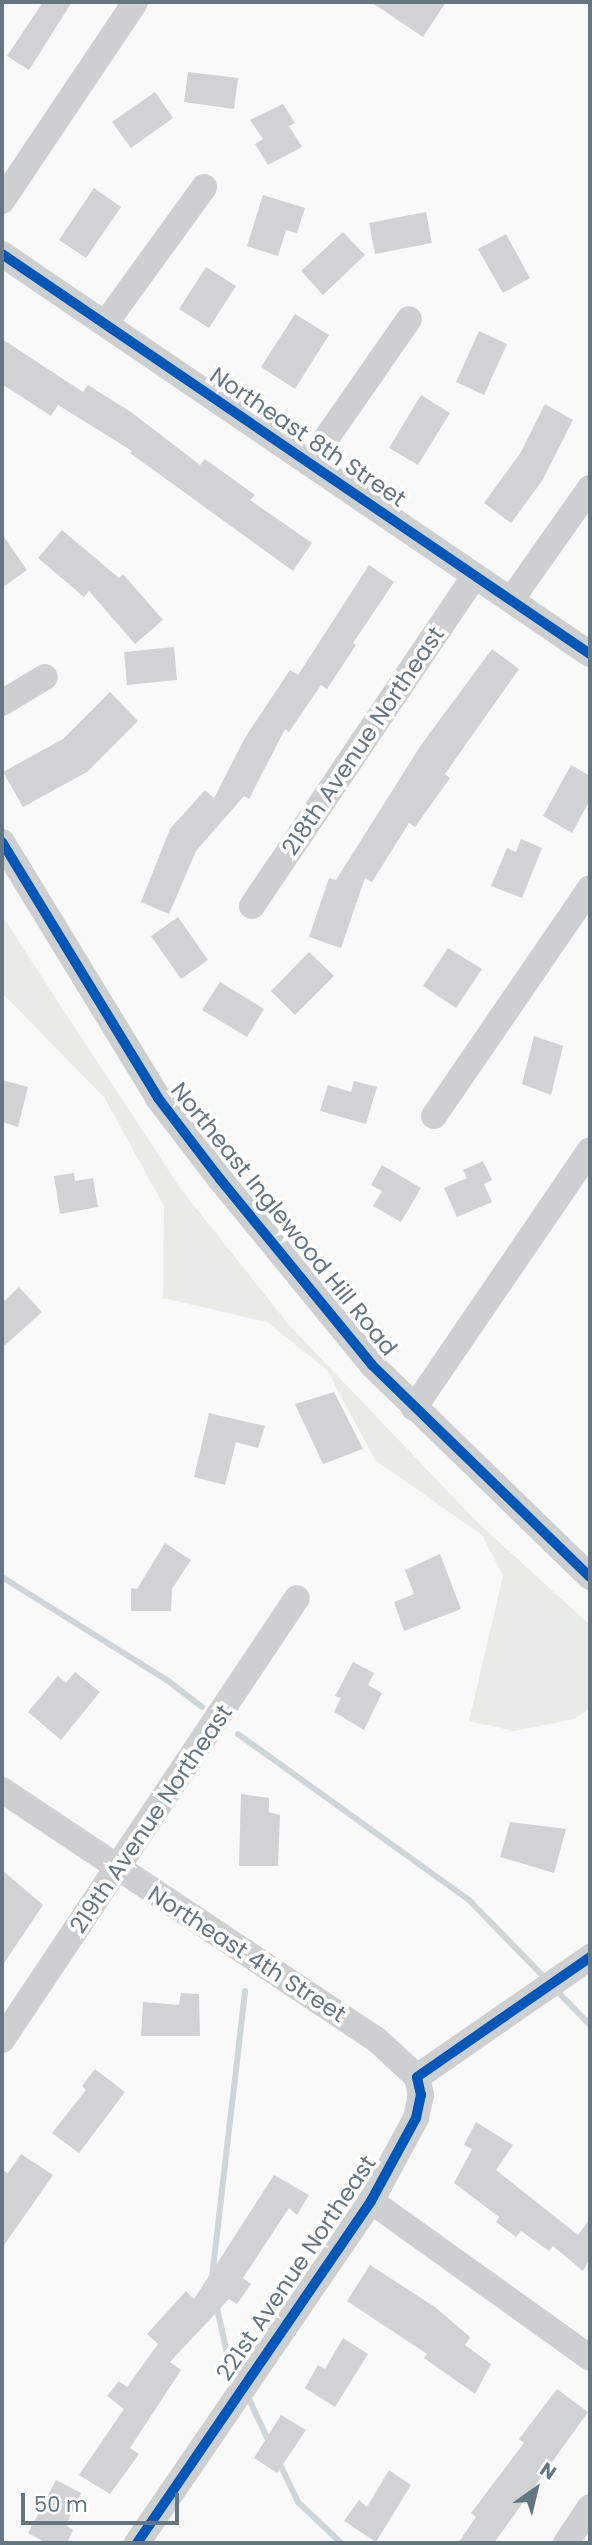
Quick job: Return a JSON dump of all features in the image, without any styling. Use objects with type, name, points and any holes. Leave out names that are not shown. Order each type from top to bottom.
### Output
[{"type":"street","points":[[2,201],[135,2]]},
{"type":"street","points":[[105,324],[204,187]]},
{"type":"street","name":"Northeast 8th Street","points":[[2,254],[590,654]]},
{"type":"street","points":[[309,463],[409,319]]},
{"type":"street","points":[[511,600],[590,488]]},
{"type":"street","name":"218th Avenue Northeast","points":[[252,906],[474,576]]},
{"type":"street","points":[[2,703],[45,677]]},
{"type":"street","name":"Northeast Inglewood Hill Road","points":[[2,842],[158,1098],[372,1366],[590,1577]]},
{"type":"street","points":[[434,1116],[590,888]]},
{"type":"street","points":[[414,1408],[590,1150]]},
{"type":"street","name":"219th Avenue Northeast","points":[[2,2039],[119,1869],[298,1598]]},
{"type":"street","name":"Northeast 4th Street","points":[[2,1790],[377,2040],[417,2077]]},
{"type":"street","points":[[417,2077],[590,1957]]},
{"type":"street","name":"221st Avenue Northeast","points":[[137,2543],[371,2201],[416,2118],[421,2095],[417,2077]]},
{"type":"street","points":[[371,2201],[590,2358]]},
{"type":"street","points":[[566,2543],[590,2507]]},
{"type":"shaded area","points":[[2,916],[180,1188],[289,1325],[475,1520],[590,1625],[590,1709],[574,1719],[514,1731],[469,1721],[503,1576],[482,1535],[375,1460],[327,1370],[267,1322],[163,1298],[164,1206],[104,1097],[2,993]]},
{"type":"building","points":[[43,2],[72,2],[29,70],[7,56]]},
{"type":"building","points":[[371,2],[446,2],[423,37]]},
{"type":"building","points":[[188,72],[238,78],[234,109],[184,102]]},
{"type":"building","points":[[155,92],[173,118],[131,148],[112,122]]},
{"type":"building","points":[[283,104],[295,123],[289,126],[302,147],[268,165],[255,144],[263,139],[250,120]]},
{"type":"building","points":[[94,188],[121,207],[86,258],[59,240]]},
{"type":"building","points":[[263,195],[305,208],[297,233],[286,230],[278,256],[247,246]]},
{"type":"building","points":[[426,212],[432,243],[375,254],[369,223]]},
{"type":"building","points":[[343,232],[365,255],[323,295],[301,271]]},
{"type":"building","points":[[506,234],[530,278],[503,293],[478,249]]},
{"type":"building","points":[[206,267],[236,286],[209,328],[179,309]]},
{"type":"building","points":[[295,314],[329,335],[295,389],[261,367]]},
{"type":"building","points":[[479,331],[507,344],[484,395],[456,382]]},
{"type":"building","points":[[2,339],[83,392],[88,385],[131,412],[200,465],[205,459],[255,495],[250,500],[312,543],[293,571],[130,453],[132,451],[58,405],[51,416],[2,384]]},
{"type":"building","points":[[421,395],[450,413],[418,465],[389,448]]},
{"type":"building","points":[[545,404],[573,420],[542,481],[511,523],[484,503],[521,452]]},
{"type":"building","points":[[62,530],[119,578],[123,574],[163,620],[135,644],[89,591],[84,597],[38,558]]},
{"type":"building","points":[[2,534],[27,570],[2,588]]},
{"type":"building","points":[[369,565],[394,582],[353,643],[356,645],[327,689],[321,685],[289,732],[285,729],[249,799],[244,796],[196,851],[169,914],[141,902],[170,829],[205,790],[214,798],[246,736],[290,670],[298,675]]},
{"type":"building","points":[[174,647],[177,680],[127,685],[124,652]]},
{"type":"building","points":[[492,649],[519,669],[445,774],[450,778],[415,827],[409,823],[372,882],[365,878],[341,948],[309,937],[329,878],[336,880],[421,745]]},
{"type":"building","points":[[110,692],[138,721],[87,772],[23,807],[3,772],[63,739]]},
{"type":"building","points":[[571,765],[590,776],[590,800],[572,833],[543,816]]},
{"type":"building","points":[[521,839],[542,848],[522,898],[491,886],[507,848],[516,852]]},
{"type":"building","points":[[178,917],[208,960],[181,979],[151,936]]},
{"type":"building","points":[[448,948],[482,969],[456,1008],[423,986]]},
{"type":"building","points":[[309,952],[334,976],[295,1015],[271,991]]},
{"type":"building","points":[[220,982],[264,1009],[247,1037],[202,1010]]},
{"type":"building","points":[[534,1036],[563,1046],[551,1095],[522,1084]]},
{"type":"building","points":[[2,1080],[28,1087],[18,1127],[2,1122]]},
{"type":"building","points":[[354,1081],[377,1087],[366,1124],[320,1111],[328,1085],[351,1092]]},
{"type":"building","points":[[483,1161],[492,1180],[484,1184],[492,1202],[457,1217],[444,1188],[467,1178],[463,1170]]},
{"type":"building","points":[[382,1165],[421,1188],[401,1222],[373,1206],[382,1191],[371,1185]]},
{"type":"building","points":[[74,1173],[75,1181],[93,1178],[98,1207],[60,1214],[54,1176]]},
{"type":"building","points":[[19,1287],[42,1312],[2,1348],[2,1303]]},
{"type":"building","points":[[334,1392],[363,1449],[323,1464],[295,1404]]},
{"type":"building","points":[[209,1413],[265,1426],[258,1448],[236,1442],[225,1485],[194,1477]]},
{"type":"building","points":[[165,1543],[191,1560],[172,1589],[171,1611],[131,1611],[131,1588],[137,1589]]},
{"type":"building","points":[[440,1554],[461,1609],[404,1631],[394,1602],[414,1594],[405,1570]]},
{"type":"building","points":[[353,1662],[374,1673],[368,1685],[382,1693],[364,1730],[334,1712],[341,1698],[335,1696]]},
{"type":"building","points":[[75,1672],[100,1692],[61,1740],[28,1712],[58,1676],[66,1683]]},
{"type":"building","points":[[241,1794],[269,1798],[269,1812],[280,1815],[278,1866],[239,1866]]},
{"type":"building","points":[[510,1822],[566,1829],[554,1873],[500,1857]]},
{"type":"building","points":[[2,1870],[43,1905],[2,1966]]},
{"type":"building","points":[[181,1993],[199,1994],[200,2036],[141,2036],[143,2002],[179,2005]]},
{"type":"building","points":[[95,2069],[125,2092],[79,2153],[52,2133],[86,2090],[82,2086]]},
{"type":"building","points":[[476,2122],[513,2145],[496,2170],[578,2235],[590,2219],[590,2258],[583,2271],[553,2246],[549,2251],[521,2231],[516,2237],[496,2222],[499,2217],[454,2183],[472,2149],[464,2145]]},
{"type":"building","points":[[21,2154],[53,2175],[2,2248],[2,2170],[8,2173]]},
{"type":"building","points":[[274,2175],[309,2195],[297,2215],[289,2208],[243,2278],[251,2284],[237,2304],[229,2299],[170,2362],[181,2370],[130,2448],[139,2454],[110,2494],[79,2475],[124,2409],[107,2396],[119,2381],[127,2387],[158,2344],[147,2334],[186,2291],[194,2299]]},
{"type":"building","points":[[370,2265],[435,2307],[470,2337],[465,2345],[491,2364],[475,2394],[424,2358],[427,2354],[347,2301]]},
{"type":"building","points":[[343,2338],[368,2354],[335,2407],[305,2388],[318,2365],[325,2369]]},
{"type":"building","points":[[557,2389],[588,2412],[494,2543],[458,2543],[476,2517],[471,2513],[524,2443],[519,2439]]},
{"type":"building","points":[[281,2415],[306,2430],[277,2473],[254,2458]]},
{"type":"building","points":[[389,2470],[411,2485],[376,2542],[344,2521],[359,2500],[367,2507]]},
{"type":"building","points":[[56,2480],[81,2493],[66,2525],[73,2530],[67,2543],[46,2543],[28,2533]]},
{"type":"waterway","points":[[2,1577],[167,1680],[202,1707]]},
{"type":"waterway","points":[[238,1734],[470,1901],[545,1978]]},
{"type":"waterway","points":[[555,1989],[590,2025]]},
{"type":"waterway","points":[[212,2277],[245,1991]]},
{"type":"waterway","points":[[216,2304],[227,2353],[240,2380]]},
{"type":"waterway","points":[[248,2397],[270,2444]]},
{"type":"waterway","points":[[278,2460],[298,2502],[341,2543]]},
{"type":"cycle path","points":[[2,254],[590,654]]},
{"type":"cycle path","points":[[2,842],[158,1098],[220,1179],[372,1365],[590,1577]]},
{"type":"cycle path","points":[[137,2543],[371,2201],[416,2118],[421,2095],[417,2077],[590,1957]]}]
